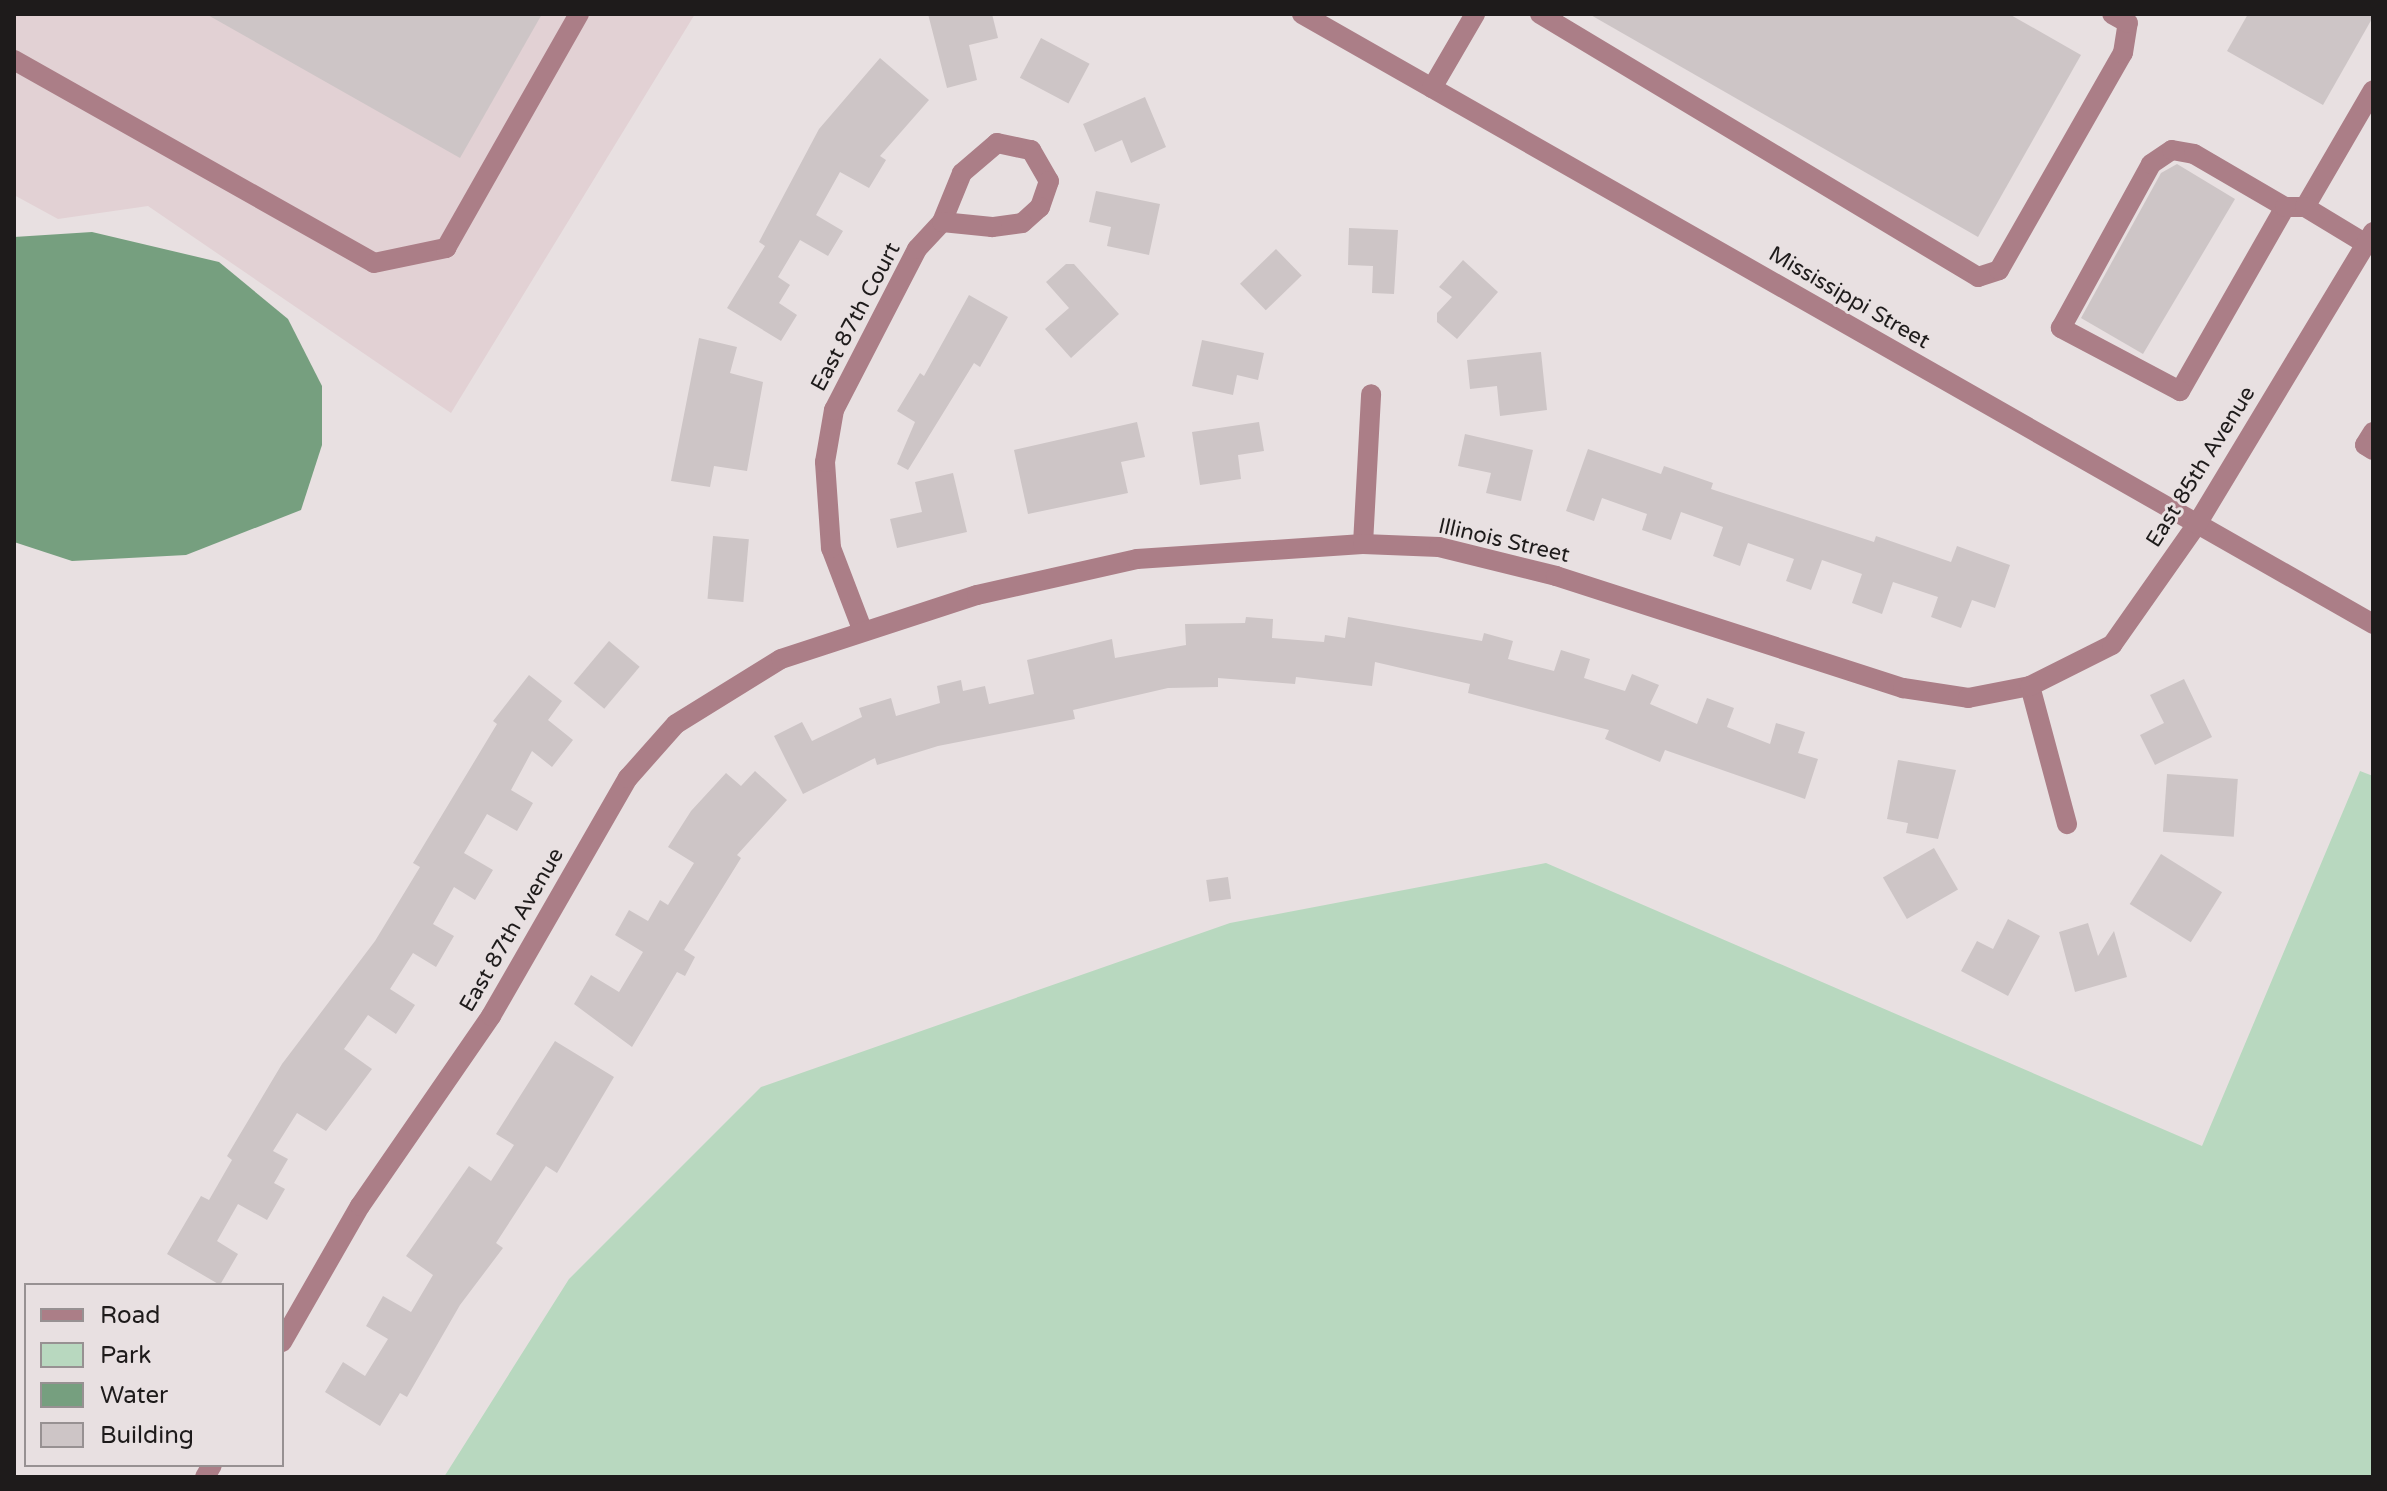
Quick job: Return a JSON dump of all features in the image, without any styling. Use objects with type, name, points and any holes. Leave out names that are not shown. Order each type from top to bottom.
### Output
[{"type":"street","points":[[14,60],[374,263],[446,248],[579,14]]},
{"type":"street","name":"Mississippi Street","points":[[1302,14],[2373,624]]},
{"type":"street","points":[[1432,88],[1475,14]]},
{"type":"street","points":[[1540,14],[1978,277],[1999,270],[2123,53],[2120,19]]},
{"type":"street","points":[[2369,245],[2295,207],[2194,154],[2172,150],[2151,164],[2061,328],[2180,391],[2295,207],[2373,90]]},
{"type":"street","name":"East 87th Court","points":[[862,629],[831,548],[825,462],[834,410],[917,249],[942,222],[962,173],[997,143],[1031,150],[1049,181],[1040,207],[1022,223],[992,227],[942,222]]},
{"type":"street","name":"East 85th Avenue","points":[[2030,686],[2112,645],[2197,524],[2369,245]]},
{"type":"street","points":[[1363,544],[1371,394]]},
{"type":"street","points":[[2373,432],[2365,445],[2373,450]]},
{"type":"street","name":"Illinois Street","points":[[862,629],[977,595],[1137,559],[1363,544],[1439,547],[1556,576],[1903,688],[1968,698],[2030,686]]},
{"type":"street","name":"East 87th Avenue","points":[[284,1339],[360,1206],[491,1016],[628,778],[676,724],[705,704],[781,659],[862,629]]},
{"type":"street","points":[[2030,686],[2067,824]]},
{"type":"shaded area","points":[[14,14],[695,14],[451,413],[148,206],[58,219],[14,195]]},
{"type":"green space","points":[[2360,771],[2373,776],[2373,1477],[444,1477],[569,1279],[761,1087],[1230,923],[1546,863],[2202,1146]]},
{"type":"water","points":[[92,232],[219,262],[288,319],[322,386],[322,445],[301,510],[186,555],[72,561],[14,542],[14,237]]},
{"type":"building","points":[[206,14],[542,14],[460,158]]},
{"type":"building","points":[[928,14],[992,14],[998,38],[969,45],[977,80],[947,88]]},
{"type":"building","points":[[1589,14],[2009,14],[2081,55],[1978,237]]},
{"type":"building","points":[[2248,14],[2373,14],[2373,17],[2323,105],[2227,51]]},
{"type":"building","points":[[1041,38],[1090,64],[1068,104],[1020,78]]},
{"type":"building","points":[[880,58],[929,100],[880,156],[886,160],[869,188],[840,172],[816,215],[843,231],[828,256],[800,240],[778,277],[790,285],[779,303],[797,315],[781,341],[727,308],[765,246],[759,242],[819,129]]},
{"type":"building","points":[[1145,97],[1166,147],[1131,163],[1122,140],[1095,152],[1083,124]]},
{"type":"building","points":[[2177,164],[2235,199],[2143,354],[2081,318],[2161,173]]},
{"type":"building","points":[[1096,191],[1160,204],[1149,255],[1107,246],[1111,227],[1089,222]]},
{"type":"building","points":[[1349,228],[1398,230],[1394,294],[1372,293],[1373,266],[1348,265]]},
{"type":"building","points":[[1276,249],[1302,276],[1266,310],[1240,284]]},
{"type":"building","points":[[1463,260],[1498,292],[1457,339],[1437,322],[1437,313],[1452,297],[1439,287]]},
{"type":"building","points":[[1066,264],[1074,264],[1119,314],[1071,358],[1045,329],[1069,308],[1046,282]]},
{"type":"building","points":[[969,295],[1008,317],[980,367],[974,363],[908,470],[897,464],[915,422],[897,411],[920,373],[924,376]]},
{"type":"building","points":[[699,338],[737,347],[730,373],[763,382],[747,471],[714,466],[710,487],[671,481]]},
{"type":"building","points":[[1202,340],[1264,353],[1258,380],[1237,375],[1233,395],[1192,386]]},
{"type":"building","points":[[1541,352],[1547,410],[1500,416],[1497,386],[1470,389],[1467,360]]},
{"type":"building","points":[[1137,422],[1145,457],[1121,462],[1128,493],[1028,514],[1014,450]]},
{"type":"building","points":[[1259,422],[1264,451],[1238,455],[1241,479],[1200,485],[1192,432]]},
{"type":"building","points":[[1465,434],[1533,450],[1521,501],[1486,493],[1491,473],[1458,466]]},
{"type":"building","points":[[1588,449],[1661,474],[1664,466],[1713,483],[1711,489],[1874,542],[1876,536],[1951,562],[1957,546],[2010,565],[1995,608],[1972,600],[1961,628],[1931,617],[1938,597],[1893,582],[1882,614],[1852,603],[1862,574],[1822,560],[1811,590],[1786,581],[1794,559],[1748,543],[1740,566],[1713,556],[1723,527],[1681,512],[1671,540],[1642,530],[1647,514],[1602,498],[1594,521],[1566,511]]},
{"type":"building","points":[[953,473],[967,532],[897,548],[890,519],[922,512],[915,482]]},
{"type":"building","points":[[713,536],[749,539],[743,602],[708,599]]},
{"type":"building","points":[[1246,617],[1273,619],[1272,638],[1324,642],[1325,635],[1345,638],[1348,617],[1482,641],[1484,633],[1513,641],[1508,659],[1554,671],[1561,650],[1590,659],[1584,678],[1625,691],[1632,674],[1659,685],[1650,704],[1697,724],[1707,698],[1734,708],[1727,727],[1770,744],[1776,723],[1805,732],[1798,753],[1818,759],[1805,799],[1665,750],[1660,762],[1605,739],[1609,730],[1468,693],[1470,684],[1375,662],[1372,686],[1296,677],[1295,684],[1218,678],[1218,687],[1168,688],[1073,710],[1075,719],[938,746],[877,765],[875,758],[803,794],[774,736],[802,722],[812,741],[862,717],[859,708],[891,698],[896,716],[940,703],[937,686],[961,680],[963,691],[985,686],[989,704],[1034,694],[1027,660],[1112,639],[1115,658],[1186,645],[1185,624],[1245,623]]},
{"type":"building","points":[[609,641],[640,667],[604,709],[574,683]]},
{"type":"building","points":[[529,675],[562,701],[548,720],[573,740],[552,767],[532,751],[511,790],[533,803],[517,831],[487,814],[464,853],[493,870],[475,900],[454,887],[433,924],[454,936],[436,967],[413,953],[390,989],[415,1005],[396,1034],[368,1015],[344,1049],[372,1069],[326,1131],[297,1113],[273,1151],[288,1159],[274,1183],[285,1189],[267,1220],[238,1204],[217,1241],[238,1254],[221,1283],[217,1283],[167,1254],[201,1196],[209,1200],[232,1160],[227,1156],[282,1064],[375,941],[420,867],[413,863],[497,724],[493,721]]},
{"type":"building","points":[[2184,679],[2212,737],[2155,765],[2140,735],[2164,723],[2150,695]]},
{"type":"building","points":[[1898,760],[1956,770],[1938,839],[1906,833],[1908,823],[1887,819]]},
{"type":"building","points":[[755,771],[787,800],[737,855],[741,858],[684,950],[695,957],[685,976],[677,972],[632,1047],[574,1004],[591,975],[619,992],[643,952],[615,935],[629,910],[648,921],[660,900],[668,905],[694,863],[668,847],[691,811],[726,773],[741,786]]},
{"type":"building","points":[[2167,774],[2238,779],[2234,837],[2163,832]]},
{"type":"building","points":[[1934,848],[1958,890],[1907,919],[1883,878]]},
{"type":"building","points":[[2161,854],[2222,892],[2191,942],[2130,904]]},
{"type":"building","points":[[1228,877],[1231,899],[1209,902],[1206,880]]},
{"type":"building","points":[[2008,919],[2040,936],[2008,996],[1961,971],[1977,941],[1993,949]]},
{"type":"building","points":[[2088,923],[2098,956],[2114,931],[2127,977],[2075,992],[2059,932]]},
{"type":"building","points":[[555,1041],[614,1077],[557,1173],[546,1166],[496,1243],[503,1248],[460,1305],[407,1397],[400,1393],[380,1426],[325,1392],[343,1362],[365,1376],[388,1339],[366,1326],[383,1296],[411,1312],[433,1275],[406,1256],[469,1166],[491,1181],[514,1145],[496,1134]]}]
